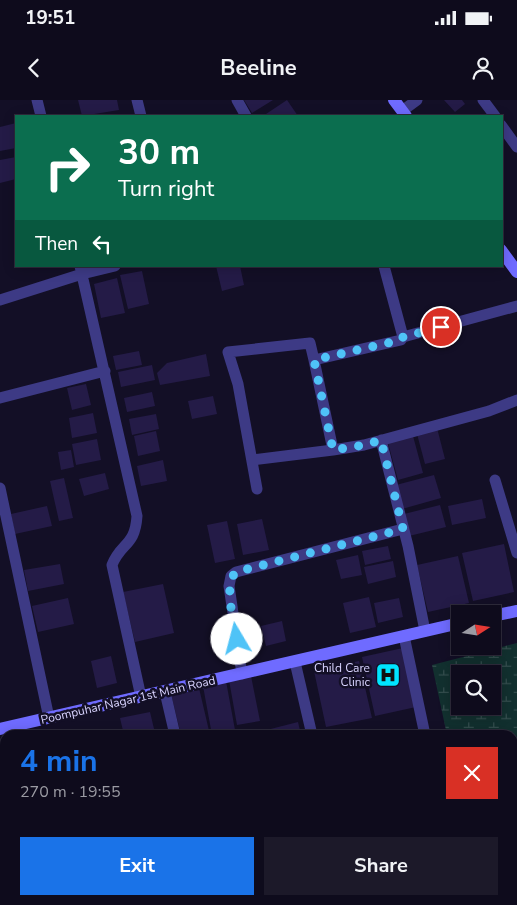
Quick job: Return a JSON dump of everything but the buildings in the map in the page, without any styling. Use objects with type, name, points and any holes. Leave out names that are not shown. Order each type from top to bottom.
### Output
[{"type":"main road","points":[[394,100],[404,114]]},
{"type":"main road","points":[[503,253],[517,272]]},
{"type":"main road","points":[[501,614],[517,611]]},
{"type":"main road","name":"Poompuhar Nagar 1st Main Road","points":[[0,729],[451,625]]},
{"type":"street","points":[[37,100],[41,115]]},
{"type":"street","points":[[137,100],[142,115]]},
{"type":"street","points":[[237,100],[245,115]]},
{"type":"street","points":[[404,114],[417,100]]},
{"type":"street","points":[[483,100],[494,115]]},
{"type":"street","points":[[503,128],[517,147]]},
{"type":"street","points":[[0,300],[81,270],[106,267]]},
{"type":"street","points":[[384,267],[403,337]]},
{"type":"street","points":[[81,270],[137,516],[136,530],[131,541],[115,556],[112,565],[141,697]]},
{"type":"street","points":[[314,360],[401,340],[403,337],[517,306]]},
{"type":"street","points":[[257,489],[238,384],[228,352],[310,343],[333,450]]},
{"type":"street","points":[[0,398],[105,371]]},
{"type":"street","points":[[252,460],[364,445],[489,411],[517,400]]},
{"type":"street","points":[[381,440],[408,546],[425,631]]},
{"type":"street","points":[[495,480],[517,553]]},
{"type":"street","points":[[0,488],[49,718]]},
{"type":"street","points":[[242,674],[229,586],[231,576],[236,572],[403,529]]},
{"type":"street","points":[[404,636],[424,730]]},
{"type":"street","points":[[296,662],[311,730]]},
{"type":"street","points":[[165,692],[174,730]]},
{"type":"green space","points":[[517,643],[517,730],[446,730],[432,665],[471,655],[501,655],[501,647]]},
{"type":"place","name":"Child Care Clinic","points":[[388,675]]},
{"type":"route","points":[[237,639],[229,586],[231,576],[236,572],[403,529],[381,440],[333,450],[314,360],[401,340],[403,337],[441,327]]}]
